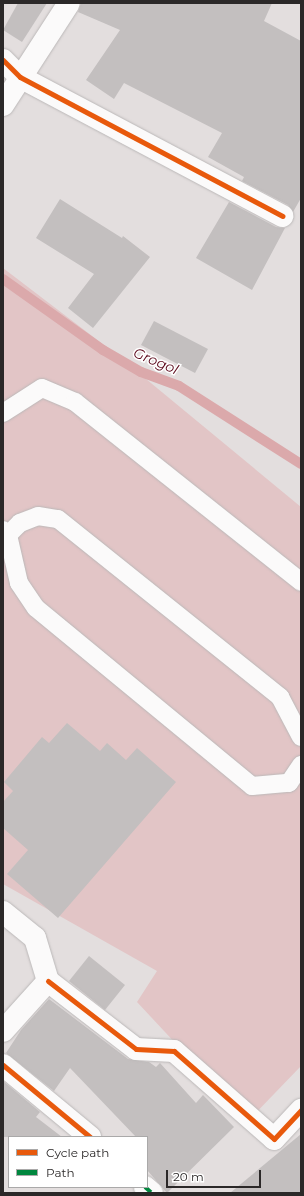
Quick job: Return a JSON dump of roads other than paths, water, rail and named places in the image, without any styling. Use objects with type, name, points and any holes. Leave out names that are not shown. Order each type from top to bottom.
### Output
[{"type":"street","points":[[3,105],[69,3]]},
{"type":"street","points":[[3,60],[20,77],[282,216]]},
{"type":"street","points":[[3,912],[35,938],[48,981],[136,1049],[174,1051],[274,1139],[301,1110]]},
{"type":"street","points":[[3,1032],[48,981]]},
{"type":"street","points":[[3,1065],[89,1136]]},
{"type":"lane","points":[[3,412],[42,388],[75,402],[301,582]]},
{"type":"lane","points":[[301,737],[280,697],[58,519],[38,516],[20,523],[6,532],[19,583],[36,608],[252,786],[289,783],[301,765]]},
{"type":"waterway","name":"Grogol","points":[[3,279],[103,350],[141,372],[179,386],[301,464]]}]
